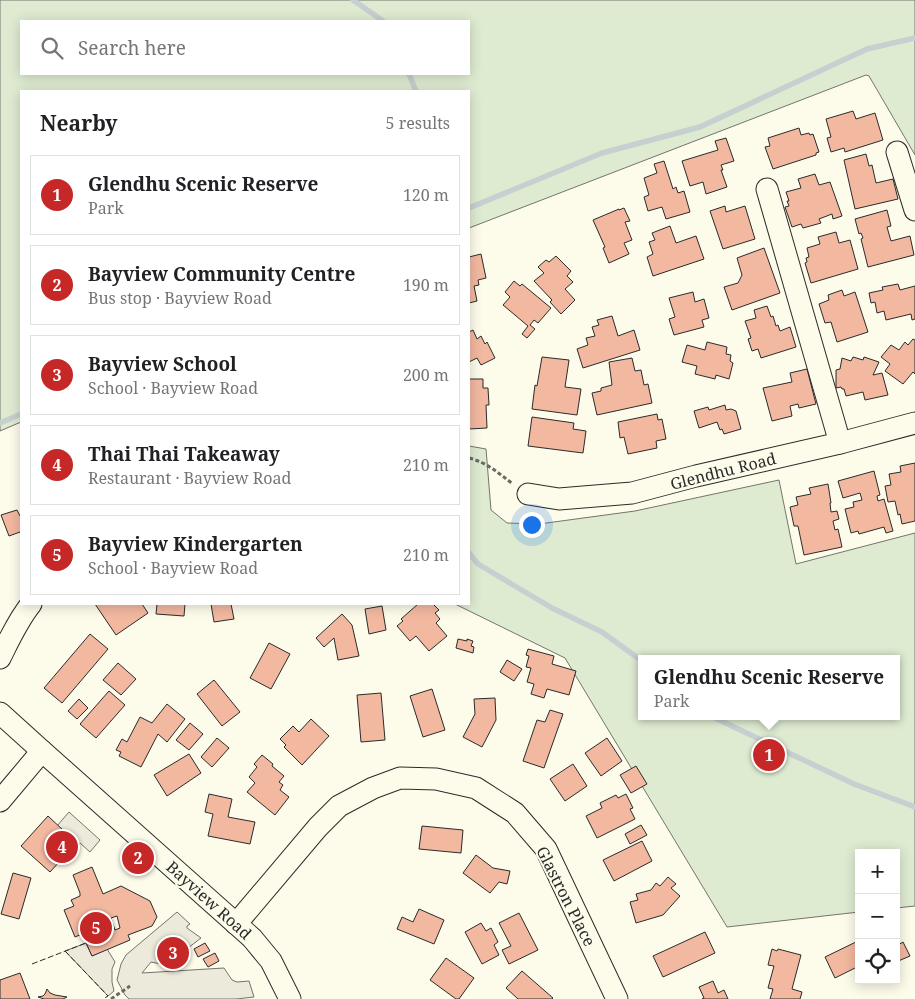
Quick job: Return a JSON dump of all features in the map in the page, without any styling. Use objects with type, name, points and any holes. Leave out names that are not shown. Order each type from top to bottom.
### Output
[{"type":"street","points":[[898,152],[915,210]]},
{"type":"street","points":[[767,189],[840,443]]},
{"type":"street","name":"Glendhu Road","points":[[528,494],[559,499],[632,493],[915,423]]},
{"type":"street","points":[[0,658],[24,612],[30,605]]},
{"type":"street","name":"Bayview Road","points":[[0,713],[252,938],[271,962],[290,999]]},
{"type":"street","points":[[0,801],[42,751]]},
{"type":"street","name":"Glastron Place","points":[[236,924],[318,827],[339,806],[373,788],[400,778],[436,779],[476,788],[515,813],[546,849],[617,999]]},
{"type":"path","points":[[470,458],[484,463],[528,494]]},
{"type":"path","points":[[111,999],[130,986]]},
{"type":"green space","points":[[0,0],[915,0],[915,155],[869,76],[866,75],[470,228],[470,90],[20,90],[20,422],[0,431]]},
{"type":"green space","points":[[470,446],[486,449],[491,510],[507,523],[539,524],[635,511],[779,480],[796,564],[915,533],[915,906],[900,908],[900,849],[855,849],[855,912],[727,927],[565,658],[457,605],[470,605]]},
{"type":"shaded area","points":[[69,812],[100,840],[90,852],[80,843],[73,851],[57,838],[57,826]]},
{"type":"shaded area","points":[[177,912],[190,924],[187,928],[201,938],[166,965],[151,962],[142,973],[224,968],[232,980],[237,982],[249,981],[254,997],[236,999],[129,999],[125,995],[117,980],[121,964],[126,955]]},
{"type":"shaded area","points":[[86,943],[92,956],[107,949],[115,962],[112,969],[114,991],[108,996],[65,951]]},
{"type":"building","points":[[853,111],[856,119],[875,113],[883,140],[845,152],[844,148],[831,152],[827,138],[831,137],[826,119]]},
{"type":"building","points":[[799,128],[801,135],[813,134],[819,152],[816,155],[773,169],[765,147],[770,146],[768,138]]},
{"type":"building","points":[[726,138],[734,161],[721,165],[727,187],[706,194],[703,182],[690,186],[682,161],[718,150],[715,141]]},
{"type":"building","points":[[866,154],[869,166],[872,165],[876,183],[893,179],[898,199],[855,209],[844,160]]},
{"type":"building","points":[[664,161],[673,189],[676,187],[678,193],[684,191],[690,212],[666,219],[662,207],[648,211],[644,197],[649,195],[644,178],[657,173],[654,164]]},
{"type":"building","points":[[815,174],[819,185],[830,182],[842,216],[833,219],[832,214],[819,219],[821,223],[803,228],[801,224],[792,227],[785,207],[789,206],[786,192],[801,188],[798,179]]},
{"type":"building","points":[[725,206],[726,212],[745,206],[755,239],[723,249],[710,211]]},
{"type":"building","points":[[624,208],[630,221],[625,222],[632,240],[624,243],[629,254],[609,263],[603,248],[605,247],[593,220]]},
{"type":"building","points":[[887,210],[891,226],[887,227],[891,241],[910,236],[914,255],[868,267],[861,239],[863,238],[861,233],[859,234],[855,219]]},
{"type":"building","points":[[670,226],[676,243],[696,236],[704,259],[653,276],[647,257],[653,254],[649,242],[655,240],[652,233]]},
{"type":"building","points":[[836,232],[839,243],[850,240],[858,269],[811,283],[805,263],[807,262],[806,258],[809,257],[807,248],[820,244],[818,237]]},
{"type":"building","points":[[764,248],[780,293],[732,310],[724,287],[738,283],[742,275],[737,258]]},
{"type":"building","points":[[481,254],[486,278],[478,280],[479,285],[474,286],[477,301],[470,303],[470,257]]},
{"type":"building","points":[[556,256],[571,271],[567,276],[573,282],[565,289],[575,300],[561,314],[550,302],[552,300],[534,281],[544,273],[538,267],[546,260],[549,262]]},
{"type":"building","points":[[514,281],[520,286],[522,284],[551,308],[538,323],[534,320],[530,325],[535,329],[527,338],[522,334],[528,326],[503,305],[510,297],[505,292]]},
{"type":"building","points":[[898,284],[900,290],[915,286],[915,319],[912,320],[911,314],[886,320],[884,311],[877,313],[875,302],[871,303],[869,293],[883,290],[882,287]]},
{"type":"building","points":[[842,290],[844,296],[855,292],[868,332],[837,342],[831,322],[825,323],[819,304],[829,300],[828,295]]},
{"type":"building","points":[[693,292],[695,302],[704,299],[709,318],[702,320],[704,327],[674,335],[669,319],[675,317],[669,298]]},
{"type":"building","points":[[767,306],[771,317],[773,316],[776,326],[778,325],[780,331],[790,327],[796,347],[761,358],[758,349],[752,351],[748,339],[751,338],[745,321],[756,318],[754,310]]},
{"type":"building","points":[[612,316],[618,336],[634,330],[640,350],[583,368],[577,349],[588,345],[586,338],[595,336],[592,327],[599,325],[597,320]]},
{"type":"building","points":[[473,330],[477,339],[481,336],[485,344],[487,342],[495,358],[481,365],[477,358],[470,362],[470,332]]},
{"type":"building","points":[[913,339],[915,340],[915,374],[913,372],[903,384],[885,371],[890,364],[881,357],[891,345],[899,350],[905,342],[908,345]]},
{"type":"building","points":[[707,342],[727,347],[726,354],[731,355],[730,361],[733,363],[729,379],[716,375],[715,379],[695,374],[697,366],[682,362],[687,345],[705,350]]},
{"type":"building","points":[[542,357],[569,360],[565,387],[581,389],[577,415],[532,409],[535,385],[537,386]]},
{"type":"building","points":[[853,357],[863,360],[864,357],[879,362],[873,375],[882,373],[888,395],[865,400],[863,392],[846,396],[844,389],[841,387],[836,388],[836,370],[840,369],[842,358],[851,361]]},
{"type":"building","points":[[632,358],[635,371],[641,370],[644,385],[648,384],[652,403],[597,415],[592,393],[612,385],[609,362]]},
{"type":"building","points":[[807,369],[816,404],[799,408],[798,404],[790,406],[792,416],[772,421],[763,388],[792,382],[790,373]]},
{"type":"building","points":[[470,379],[483,379],[483,388],[488,388],[489,405],[486,405],[487,428],[470,429]]},
{"type":"building","points":[[725,405],[726,410],[736,411],[741,429],[724,434],[717,422],[699,428],[694,411],[708,407],[709,410]]},
{"type":"building","points":[[657,414],[658,420],[662,419],[666,439],[656,441],[657,448],[628,454],[624,437],[620,438],[618,422]]},
{"type":"building","points":[[532,417],[574,423],[573,429],[586,431],[583,453],[528,446]]},
{"type":"building","points":[[915,463],[915,521],[902,524],[895,501],[888,502],[885,486],[891,485],[889,474],[901,472],[900,466]]},
{"type":"building","points":[[874,471],[880,495],[877,496],[878,501],[884,499],[893,531],[886,533],[884,527],[859,534],[858,531],[851,533],[845,509],[854,507],[853,502],[862,500],[860,493],[843,498],[838,481]]},
{"type":"building","points":[[828,484],[831,512],[837,511],[839,519],[833,521],[835,530],[838,529],[842,547],[804,555],[798,526],[794,526],[790,507],[798,505],[796,497],[811,494],[809,488]]},
{"type":"building","points":[[17,510],[20,516],[20,532],[9,536],[1,515]]},
{"type":"building","points":[[96,605],[143,605],[148,613],[116,635]]},
{"type":"building","points":[[157,605],[185,605],[184,616],[156,614]]},
{"type":"building","points":[[211,605],[231,605],[234,619],[214,622]]},
{"type":"building","points":[[417,605],[434,605],[439,610],[435,613],[440,619],[436,623],[447,636],[429,651],[416,636],[410,641],[397,626],[403,621],[401,619]]},
{"type":"building","points":[[382,606],[386,630],[369,634],[365,609]]},
{"type":"building","points":[[342,614],[352,625],[359,656],[338,660],[334,638],[324,647],[316,638]]},
{"type":"building","points":[[90,634],[108,649],[62,703],[44,688]]},
{"type":"building","points":[[458,639],[473,641],[471,646],[474,647],[473,653],[456,648]]},
{"type":"building","points":[[269,643],[290,654],[271,689],[250,678]]},
{"type":"building","points":[[528,649],[554,656],[552,664],[576,671],[569,695],[547,689],[544,698],[531,694],[534,684],[527,682],[531,668],[526,667],[529,656],[526,655]]},
{"type":"building","points":[[507,660],[522,669],[514,681],[500,672]]},
{"type":"building","points":[[118,663],[136,679],[121,695],[103,680]]},
{"type":"building","points":[[214,680],[240,712],[222,726],[197,694]]},
{"type":"building","points":[[432,689],[445,730],[423,737],[410,696]]},
{"type":"building","points":[[109,691],[125,705],[96,738],[80,724]]},
{"type":"building","points":[[381,693],[385,740],[361,742],[357,695]]},
{"type":"building","points":[[495,698],[496,720],[482,747],[463,737],[475,714],[474,699]]},
{"type":"building","points":[[79,699],[88,708],[77,719],[68,711]]},
{"type":"building","points":[[167,704],[185,719],[167,742],[158,734],[141,767],[119,756],[121,752],[116,750],[122,739],[127,742],[140,717],[152,723]]},
{"type":"building","points":[[550,710],[563,714],[544,768],[523,761],[537,720],[545,722]]},
{"type":"building","points":[[311,719],[329,736],[302,765],[284,747],[286,745],[280,739],[293,726],[299,732]]},
{"type":"building","points":[[190,723],[203,734],[189,750],[176,740]]},
{"type":"building","points":[[217,738],[229,748],[212,767],[201,757]]},
{"type":"building","points":[[607,738],[622,761],[601,776],[585,753]]},
{"type":"building","points":[[189,754],[201,773],[167,796],[154,775]]},
{"type":"building","points":[[262,755],[284,776],[279,782],[283,785],[280,790],[289,797],[275,815],[247,792],[255,783],[249,777],[257,767],[254,764]]},
{"type":"building","points":[[573,764],[587,786],[565,801],[550,779]]},
{"type":"building","points":[[636,766],[647,784],[631,793],[620,775]]},
{"type":"building","points":[[209,794],[232,799],[228,817],[255,822],[250,844],[208,836],[213,814],[205,812]]},
{"type":"building","points":[[626,794],[633,808],[630,809],[635,819],[597,838],[586,816],[602,808],[600,803],[616,795],[618,798]]},
{"type":"building","points":[[48,816],[64,831],[57,838],[71,849],[50,872],[21,846]]},
{"type":"building","points":[[641,825],[647,835],[630,844],[625,834]]},
{"type":"building","points":[[422,826],[463,830],[461,853],[419,849]]},
{"type":"building","points":[[642,841],[652,861],[614,881],[603,860]]},
{"type":"building","points":[[476,855],[493,868],[510,871],[507,884],[499,882],[490,893],[463,873]]},
{"type":"building","points":[[92,867],[103,894],[121,886],[150,901],[157,917],[152,926],[128,935],[130,940],[92,956],[82,934],[75,937],[64,910],[74,906],[71,900],[80,896],[73,875]],"holes":[[[117,916],[120,928],[115,930],[111,918]]]},
{"type":"building","points":[[13,873],[31,878],[19,919],[1,914]]},
{"type":"building","points":[[668,877],[676,884],[671,888],[680,896],[663,915],[636,923],[630,902],[638,900],[636,894],[651,890],[656,883],[660,886]]},
{"type":"building","points":[[419,909],[444,920],[434,944],[397,929],[402,917],[413,922]]},
{"type":"building","points":[[519,913],[538,950],[509,964],[502,950],[511,946],[499,923]]},
{"type":"building","points":[[481,923],[486,931],[491,928],[498,942],[494,945],[499,955],[482,964],[465,932]]},
{"type":"building","points":[[705,932],[715,953],[663,977],[653,956]]},
{"type":"building","points":[[855,942],[855,968],[835,978],[825,957]]},
{"type":"building","points":[[903,942],[910,956],[900,960],[900,944]]},
{"type":"building","points":[[205,943],[210,951],[198,957],[194,949]]},
{"type":"building","points":[[772,949],[801,955],[792,989],[802,992],[800,999],[770,999],[773,989],[768,988],[774,966],[768,965]]},
{"type":"building","points":[[215,953],[219,961],[208,967],[203,959]]},
{"type":"building","points":[[446,958],[474,978],[459,999],[456,999],[430,980]]},
{"type":"building","points":[[522,971],[553,998],[518,999],[506,988]]},
{"type":"building","points":[[20,973],[30,999],[0,999],[0,980]]},
{"type":"building","points":[[713,981],[718,993],[724,990],[728,999],[702,999],[704,998],[699,987]]},
{"type":"building","points":[[47,989],[55,995],[67,997],[63,999],[44,999],[38,997],[43,996]]},
{"type":"waterway","points":[[353,0],[382,20]]},
{"type":"waterway","points":[[470,208],[602,153],[700,127],[867,49],[915,38]]},
{"type":"waterway","points":[[409,75],[416,90]]},
{"type":"waterway","points":[[0,423],[20,414]]},
{"type":"waterway","points":[[470,554],[478,564],[552,608],[602,632],[638,658]]},
{"type":"waterway","points":[[719,720],[854,784],[915,807]]},
{"type":"fence","points":[[32,964],[86,943]]},
{"type":"fence","points":[[65,951],[108,996],[103,999]]},
{"type":"place","name":"Glendhu Scenic Reserve","points":[[769,755]]},
{"type":"place","name":"Thai Thai Takeaway","points":[[62,847]]},
{"type":"place","name":"Bayview Community Centre","points":[[138,858]]},
{"type":"place","name":"Bayview Kindergarten","points":[[96,928]]},
{"type":"place","name":"Bayview School","points":[[173,953]]}]
